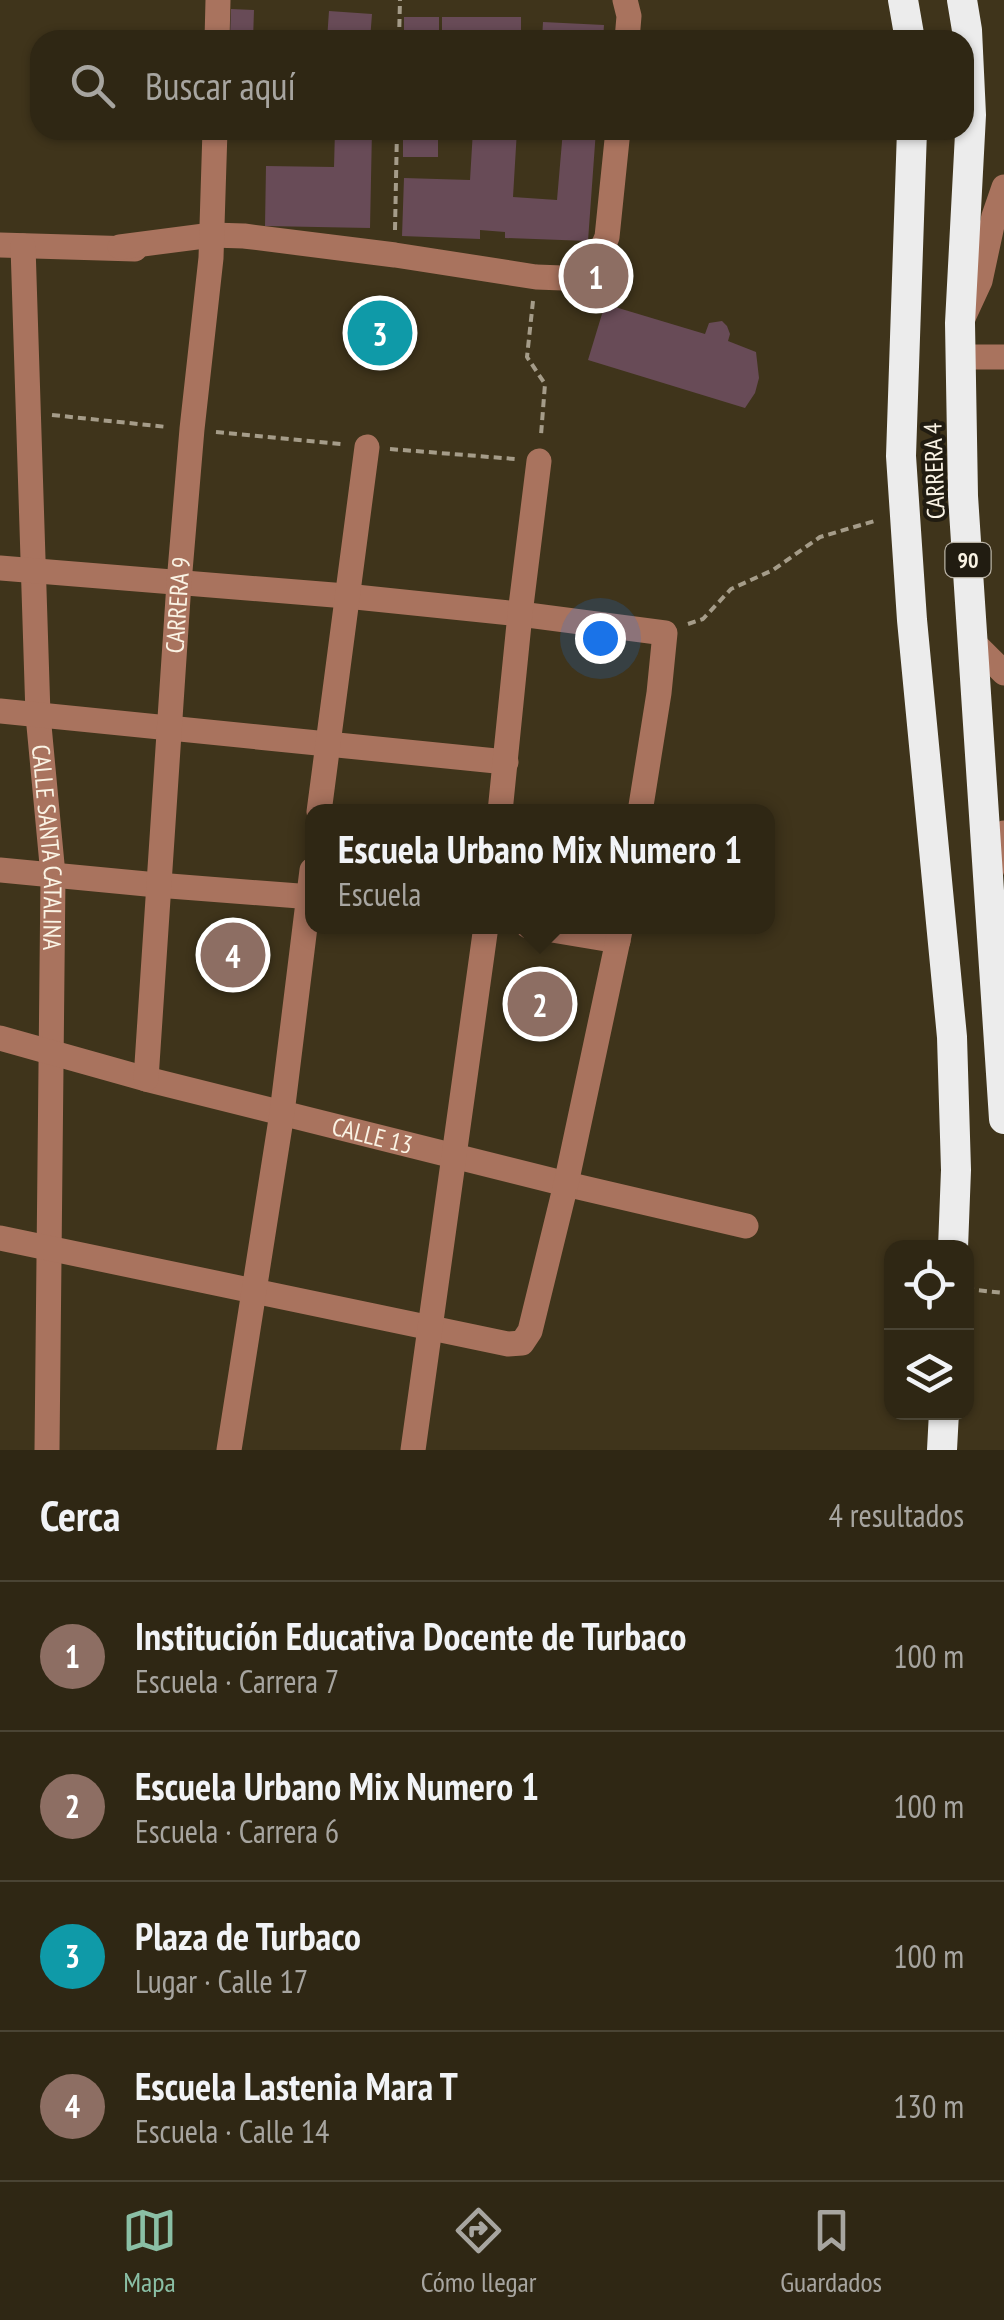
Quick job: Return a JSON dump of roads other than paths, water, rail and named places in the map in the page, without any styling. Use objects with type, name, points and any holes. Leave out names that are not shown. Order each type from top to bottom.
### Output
[{"type":"highway","points":[[904,0],[908,30]]},
{"type":"highway","name":"CARRERA 4","points":[[962,0],[966,30]]},
{"type":"highway","name":"CARRERA 4","points":[[912,140],[901,402],[904,512],[952,1036],[956,1154],[953,1240]]},
{"type":"highway","name":"CARRERA 4","points":[[970,140],[960,323],[963,496],[1004,1119]]},
{"type":"highway","points":[[942,1450],[944,1420]]},
{"type":"street","points":[[217,30],[218,0]]},
{"type":"street","points":[[625,0],[627,30]]},
{"type":"street","name":"CARRERA 9","points":[[146,1079],[179,583],[212,247],[215,140]]},
{"type":"street","points":[[11,246],[212,247],[244,236],[563,278],[582,273],[598,258],[607,237],[617,140]]},
{"type":"street","points":[[960,323],[980,280],[1004,187]]},
{"type":"street","name":"CALLE SANTA CATALINA","points":[[11,246],[27,412],[38,714],[52,875],[47,1450]]},
{"type":"street","points":[[962,358],[1004,357]]},
{"type":"street","points":[[320,804],[367,447]]},
{"type":"street","points":[[501,804],[540,460]]},
{"type":"street","points":[[0,568],[346,596],[665,632],[641,804]]},
{"type":"street","points":[[974,642],[1004,673]]},
{"type":"street","points":[[0,711],[506,762]]},
{"type":"street","points":[[989,876],[1004,833]]},
{"type":"street","points":[[0,870],[305,897]]},
{"type":"street","points":[[229,1450],[306,934]]},
{"type":"street","points":[[413,1450],[485,934]]},
{"type":"street","points":[[0,1238],[508,1344],[522,1343],[530,1331],[566,1184],[620,934]]},
{"type":"street","name":"CALLE 13","points":[[0,1038],[146,1079],[746,1226]]},
{"type":"place","name":"Institución Educativa Docente de Turbaco","points":[[596,276]]},
{"type":"place","name":"Plaza de Turbaco","points":[[380,333]]},
{"type":"place","name":"Escuela Lastenia Mara T","points":[[233,955]]},
{"type":"place","name":"Escuela Urbano Mix Numero 1","points":[[540,1004]]}]
